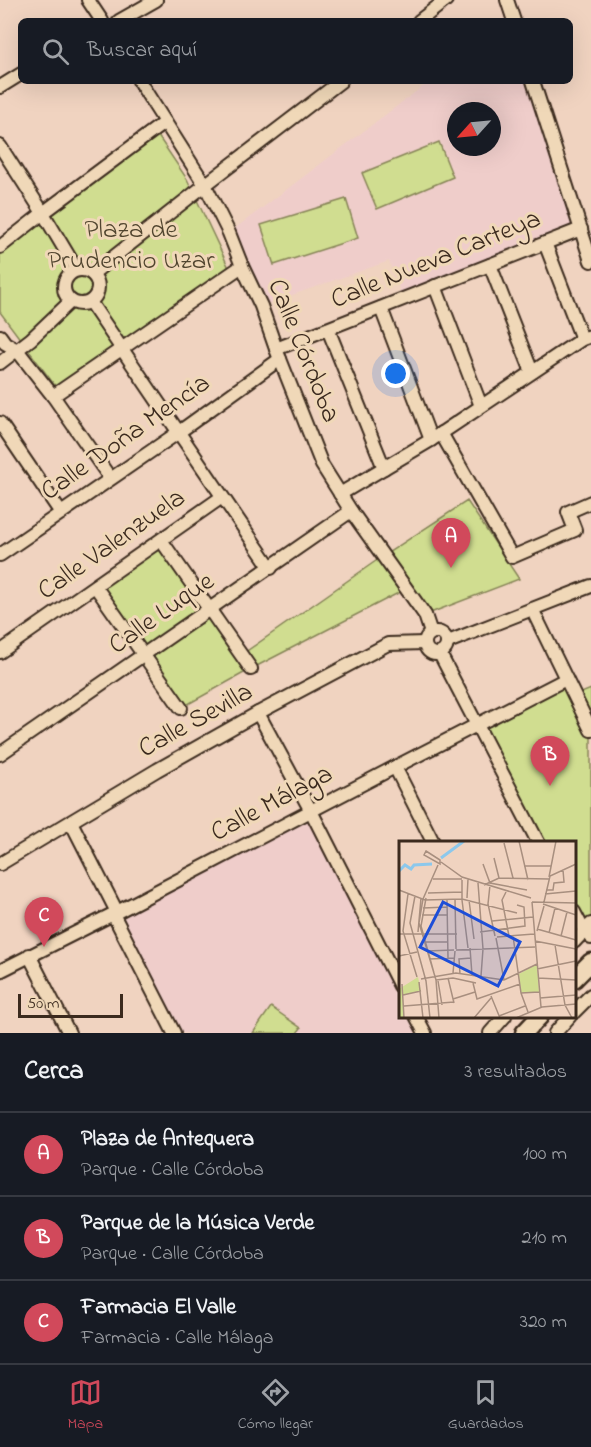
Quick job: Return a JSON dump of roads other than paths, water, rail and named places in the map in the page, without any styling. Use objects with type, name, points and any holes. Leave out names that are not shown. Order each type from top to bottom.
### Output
[{"type":"street","points":[[88,0],[100,18]]},
{"type":"street","points":[[124,18],[156,0]]},
{"type":"street","points":[[423,18],[446,0]]},
{"type":"street","points":[[507,0],[513,18]]},
{"type":"street","points":[[0,87],[18,77]]},
{"type":"street","name":"Calle Córdoba","points":[[141,84],[205,185],[229,233],[261,306],[322,465],[351,511],[425,615],[428,638]]},
{"type":"street","points":[[92,274],[336,84]]},
{"type":"street","points":[[534,84],[591,261]]},
{"type":"street","points":[[0,247],[165,122]]},
{"type":"street","points":[[1,150],[77,270]]},
{"type":"street","name":"Calle Nueva Carteya","points":[[278,354],[328,329],[581,229]]},
{"type":"street","points":[[340,494],[436,436],[586,338],[545,243]]},
{"type":"street","points":[[490,265],[532,372]]},
{"type":"street","points":[[53,396],[242,266]]},
{"type":"street","points":[[77,270],[88,271],[92,274],[98,283],[94,299],[80,304],[71,301],[64,292],[68,276],[77,270]]},
{"type":"street","points":[[435,286],[481,406]]},
{"type":"street","points":[[0,363],[71,301]]},
{"type":"street","points":[[90,302],[271,568]]},
{"type":"street","points":[[381,308],[436,436],[512,557],[574,530],[568,512],[591,502]]},
{"type":"street","points":[[328,329],[384,468]]},
{"type":"street","points":[[0,336],[5,343],[17,350],[53,396],[110,478]]},
{"type":"street","name":"Calle Doña Mencía","points":[[0,555],[179,432],[278,354]]},
{"type":"street","points":[[0,423],[61,513]]},
{"type":"street","name":"Calle Valenzuela","points":[[0,652],[222,497]]},
{"type":"street","name":"Calle Luque","points":[[0,754],[351,511]]},
{"type":"street","points":[[161,540],[251,669]]},
{"type":"street","points":[[95,586],[181,708]]},
{"type":"street","points":[[448,642],[591,586]]},
{"type":"street","points":[[532,609],[591,730]]},
{"type":"street","points":[[438,632],[442,633],[448,642],[446,649],[440,654],[433,654],[427,650],[428,638],[438,632]]},
{"type":"street","name":"Calle Sevilla","points":[[0,864],[157,770],[388,644],[428,638]]},
{"type":"street","points":[[440,654],[537,841]]},
{"type":"street","name":"Calle Málaga","points":[[0,971],[566,679]]},
{"type":"street","points":[[258,713],[399,984]]},
{"type":"street","points":[[395,767],[432,841]]},
{"type":"street","points":[[71,822],[174,1033]]},
{"type":"street","points":[[576,915],[589,931],[576,941]]},
{"type":"street","points":[[29,955],[69,1033]]},
{"type":"street","points":[[576,977],[591,962]]},
{"type":"street","points":[[576,1010],[591,995]]},
{"type":"street","points":[[417,1018],[425,1033]]},
{"type":"street","points":[[490,1033],[505,1018]]},
{"type":"street","points":[[524,1033],[539,1018]]},
{"type":"street","points":[[555,1033],[569,1018]]},
{"type":"place","name":"Plaza de Antequera","points":[[451,568]]},
{"type":"place","name":"Parque de la Música Verde","points":[[550,786]]},
{"type":"place","name":"Farmacia El Valle","points":[[44,947]]},
{"type":"park label","name":"Plaza de Prudencio Uzar","points":[[131,246]]}]
